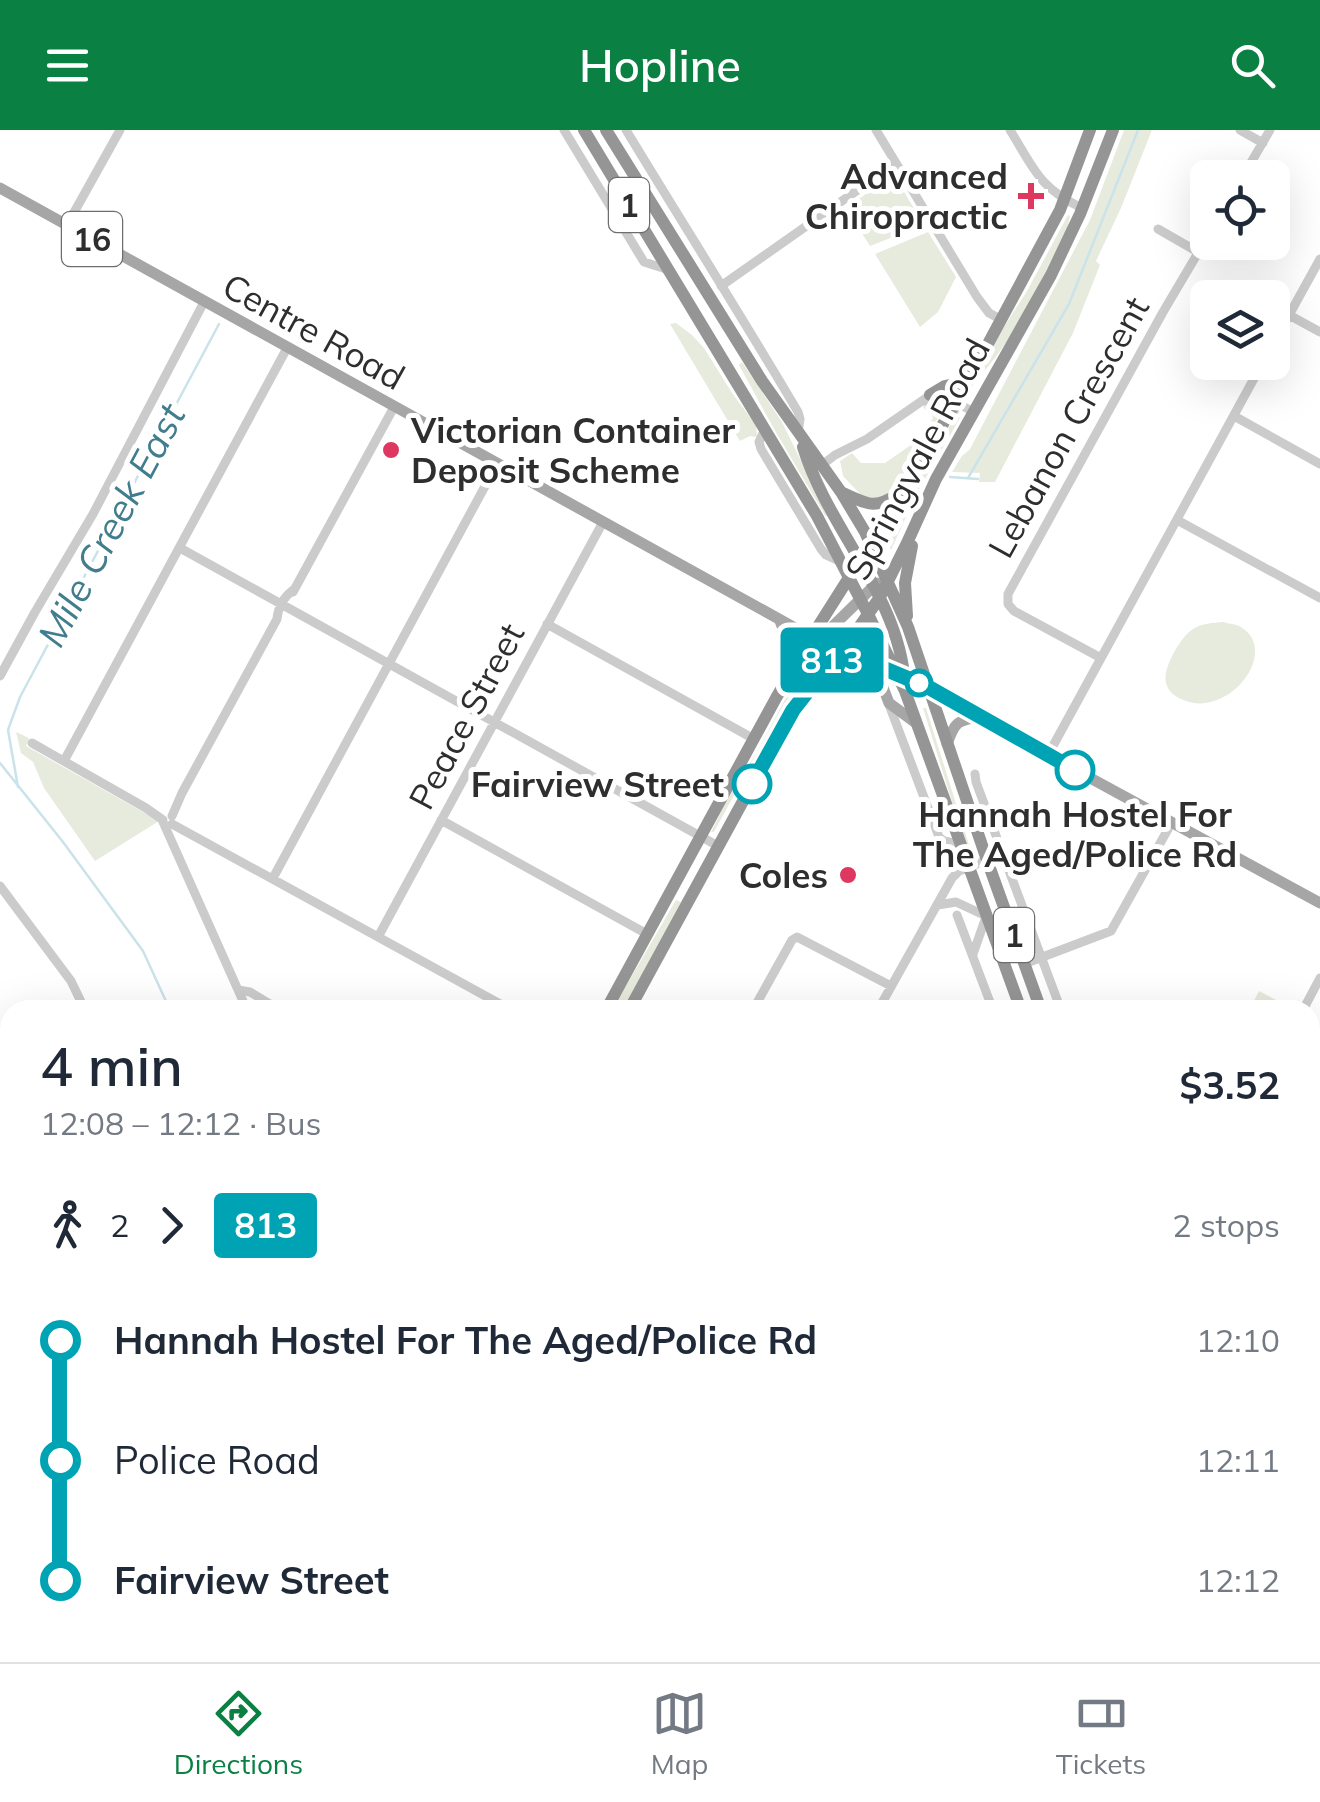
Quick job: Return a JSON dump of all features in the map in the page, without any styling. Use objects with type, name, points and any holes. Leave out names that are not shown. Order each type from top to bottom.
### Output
[{"type":"highway","name":"1","points":[[584,130],[765,429],[903,678],[1017,1000]]},
{"type":"highway","name":"1","points":[[606,130],[706,292],[799,436],[841,492],[871,544],[884,586],[908,627],[986,860],[1038,1000]]},
{"type":"highway","name":"Springvale Road","points":[[611,1000],[789,675],[904,490],[1002,320],[1064,200],[1090,130]]},
{"type":"highway","name":"Springvale Road","points":[[635,1000],[790,715],[868,614],[884,586],[936,479],[1043,290],[1082,208],[1112,130]]},
{"type":"highway","points":[[689,301],[706,292]]},
{"type":"highway","points":[[925,398],[945,386],[968,381]]},
{"type":"highway","points":[[799,436],[813,475],[860,561],[884,586],[903,678]]},
{"type":"highway","points":[[841,492],[876,505],[904,490]]},
{"type":"highway","points":[[908,627],[905,582],[916,524]]},
{"type":"main road","name":"Centre Road","points":[[0,188],[779,619],[903,678]]},
{"type":"main road","points":[[812,636],[829,630],[860,598],[884,586]]},
{"type":"main road","points":[[779,619],[790,646],[789,675]]},
{"type":"main road","name":"Centre Road","points":[[840,646],[871,648],[888,657]]},
{"type":"main road","points":[[776,698],[818,655],[840,646]]},
{"type":"main road","points":[[874,664],[888,702],[916,723]]},
{"type":"main road","name":"16","points":[[903,678],[928,687],[1320,903]]},
{"type":"main road","points":[[947,744],[959,721],[980,716]]},
{"type":"street","points":[[67,225],[120,130]]},
{"type":"street","points":[[564,130],[644,262],[669,270]]},
{"type":"street","points":[[643,130],[628,134],[798,412],[799,436]]},
{"type":"street","points":[[876,130],[977,297],[1002,320]]},
{"type":"street","points":[[1010,130],[1043,183],[1082,208]]},
{"type":"street","points":[[1240,130],[1263,143]]},
{"type":"street","points":[[1253,160],[1270,130]]},
{"type":"street","points":[[580,157],[595,149]]},
{"type":"street","points":[[722,286],[896,162]]},
{"type":"street","points":[[1158,229],[1190,247]]},
{"type":"street","points":[[1290,313],[1320,259]]},
{"type":"street","name":"Lebanon Crescent","points":[[1101,658],[1014,611],[1008,604],[1008,594],[1194,260]]},
{"type":"street","points":[[0,676],[93,514],[204,302]]},
{"type":"street","points":[[1290,316],[1320,332]]},
{"type":"street","points":[[64,761],[288,348]]},
{"type":"street","points":[[1048,755],[1254,380]]},
{"type":"street","points":[[822,465],[925,398],[940,394],[954,406],[973,412]]},
{"type":"street","points":[[242,1000],[174,845],[168,820],[286,596],[293,590],[394,407]]},
{"type":"street","points":[[1234,416],[1320,464]]},
{"type":"street","points":[[273,878],[497,464]]},
{"type":"street","points":[[1177,520],[1320,598]]},
{"type":"street","name":"Peace Street","points":[[378,937],[603,522]]},
{"type":"street","points":[[180,548],[718,846]]},
{"type":"street","points":[[547,624],[754,739]]},
{"type":"street","points":[[888,702],[939,837],[959,844]]},
{"type":"street","points":[[32,743],[493,1000]]},
{"type":"street","points":[[975,774],[1058,1000]]},
{"type":"street","points":[[441,820],[647,934]]},
{"type":"street","points":[[1024,964],[1111,931],[1172,822]]},
{"type":"street","points":[[883,1000],[952,876],[986,860]]},
{"type":"street","points":[[0,886],[71,981],[80,1000]]},
{"type":"street","points":[[936,906],[956,902],[986,916],[973,957]]},
{"type":"street","points":[[956,914],[989,1000]]},
{"type":"street","points":[[759,1000],[797,937],[891,986]]},
{"type":"street","points":[[1308,1000],[1320,978]]},
{"type":"street","points":[[238,990],[263,1000]]},
{"type":"shaded area","points":[[1124,130],[1152,130],[1096,261],[1100,265],[1073,333],[995,482],[979,482],[980,473],[952,472],[970,449],[1090,220]]},
{"type":"shaded area","points":[[895,177],[924,225],[870,246],[846,208]]},
{"type":"shaded area","points":[[1068,215],[1067,229],[1027,307],[977,379],[1002,330]]},
{"type":"shaded area","points":[[928,232],[956,277],[938,312],[920,327],[875,254]]},
{"type":"shaded area","points":[[676,323],[704,348],[756,425],[757,437],[740,441],[670,324]]},
{"type":"shaded area","points":[[742,362],[782,422],[826,517],[739,365]]},
{"type":"shaded area","points":[[930,402],[939,407],[939,416],[899,481],[883,499],[859,496],[843,476],[840,461],[852,453],[861,463],[885,463],[921,438],[933,418],[929,408],[925,410],[923,406]]},
{"type":"shaded area","points":[[959,417],[891,550],[884,537],[951,424]]},
{"type":"shaded area","points":[[1224,622],[1239,626],[1251,637],[1255,650],[1244,680],[1216,701],[1199,703],[1176,696],[1168,688],[1166,677],[1178,645],[1196,627]]},
{"type":"shaded area","points":[[822,661],[711,832],[789,692]]},
{"type":"shaded area","points":[[923,708],[969,845],[966,847]]},
{"type":"shaded area","points":[[16,732],[29,738],[26,746],[159,821],[95,861],[44,788],[33,762],[21,753]]},
{"type":"shaded area","points":[[676,900],[681,902],[628,1000],[618,1000]]},
{"type":"shaded area","points":[[1259,991],[1276,1000],[1254,1000]]},
{"type":"waterway","points":[[968,478],[1069,304],[1138,130]]},
{"type":"waterway","name":"Mile Creek East","points":[[18,787],[8,730],[20,697],[219,324]]},
{"type":"waterway","points":[[950,477],[978,479]]},
{"type":"waterway","points":[[0,763],[143,951],[165,1000]]},
{"type":"bus line","name":"813","points":[[752,784],[793,710],[840,650],[928,687],[1075,770]]},
{"type":"place","name":"Advanced Chiropractic","points":[[1031,196]]},
{"type":"place","name":"Victorian Container Deposit Scheme","points":[[391,450]]},
{"type":"place","name":"Hannah Hostel For The Aged/Police Rd","points":[[1075,770]]},
{"type":"place","name":"Fairview Street","points":[[752,784]]},
{"type":"place","name":"Coles","points":[[848,875]]}]
